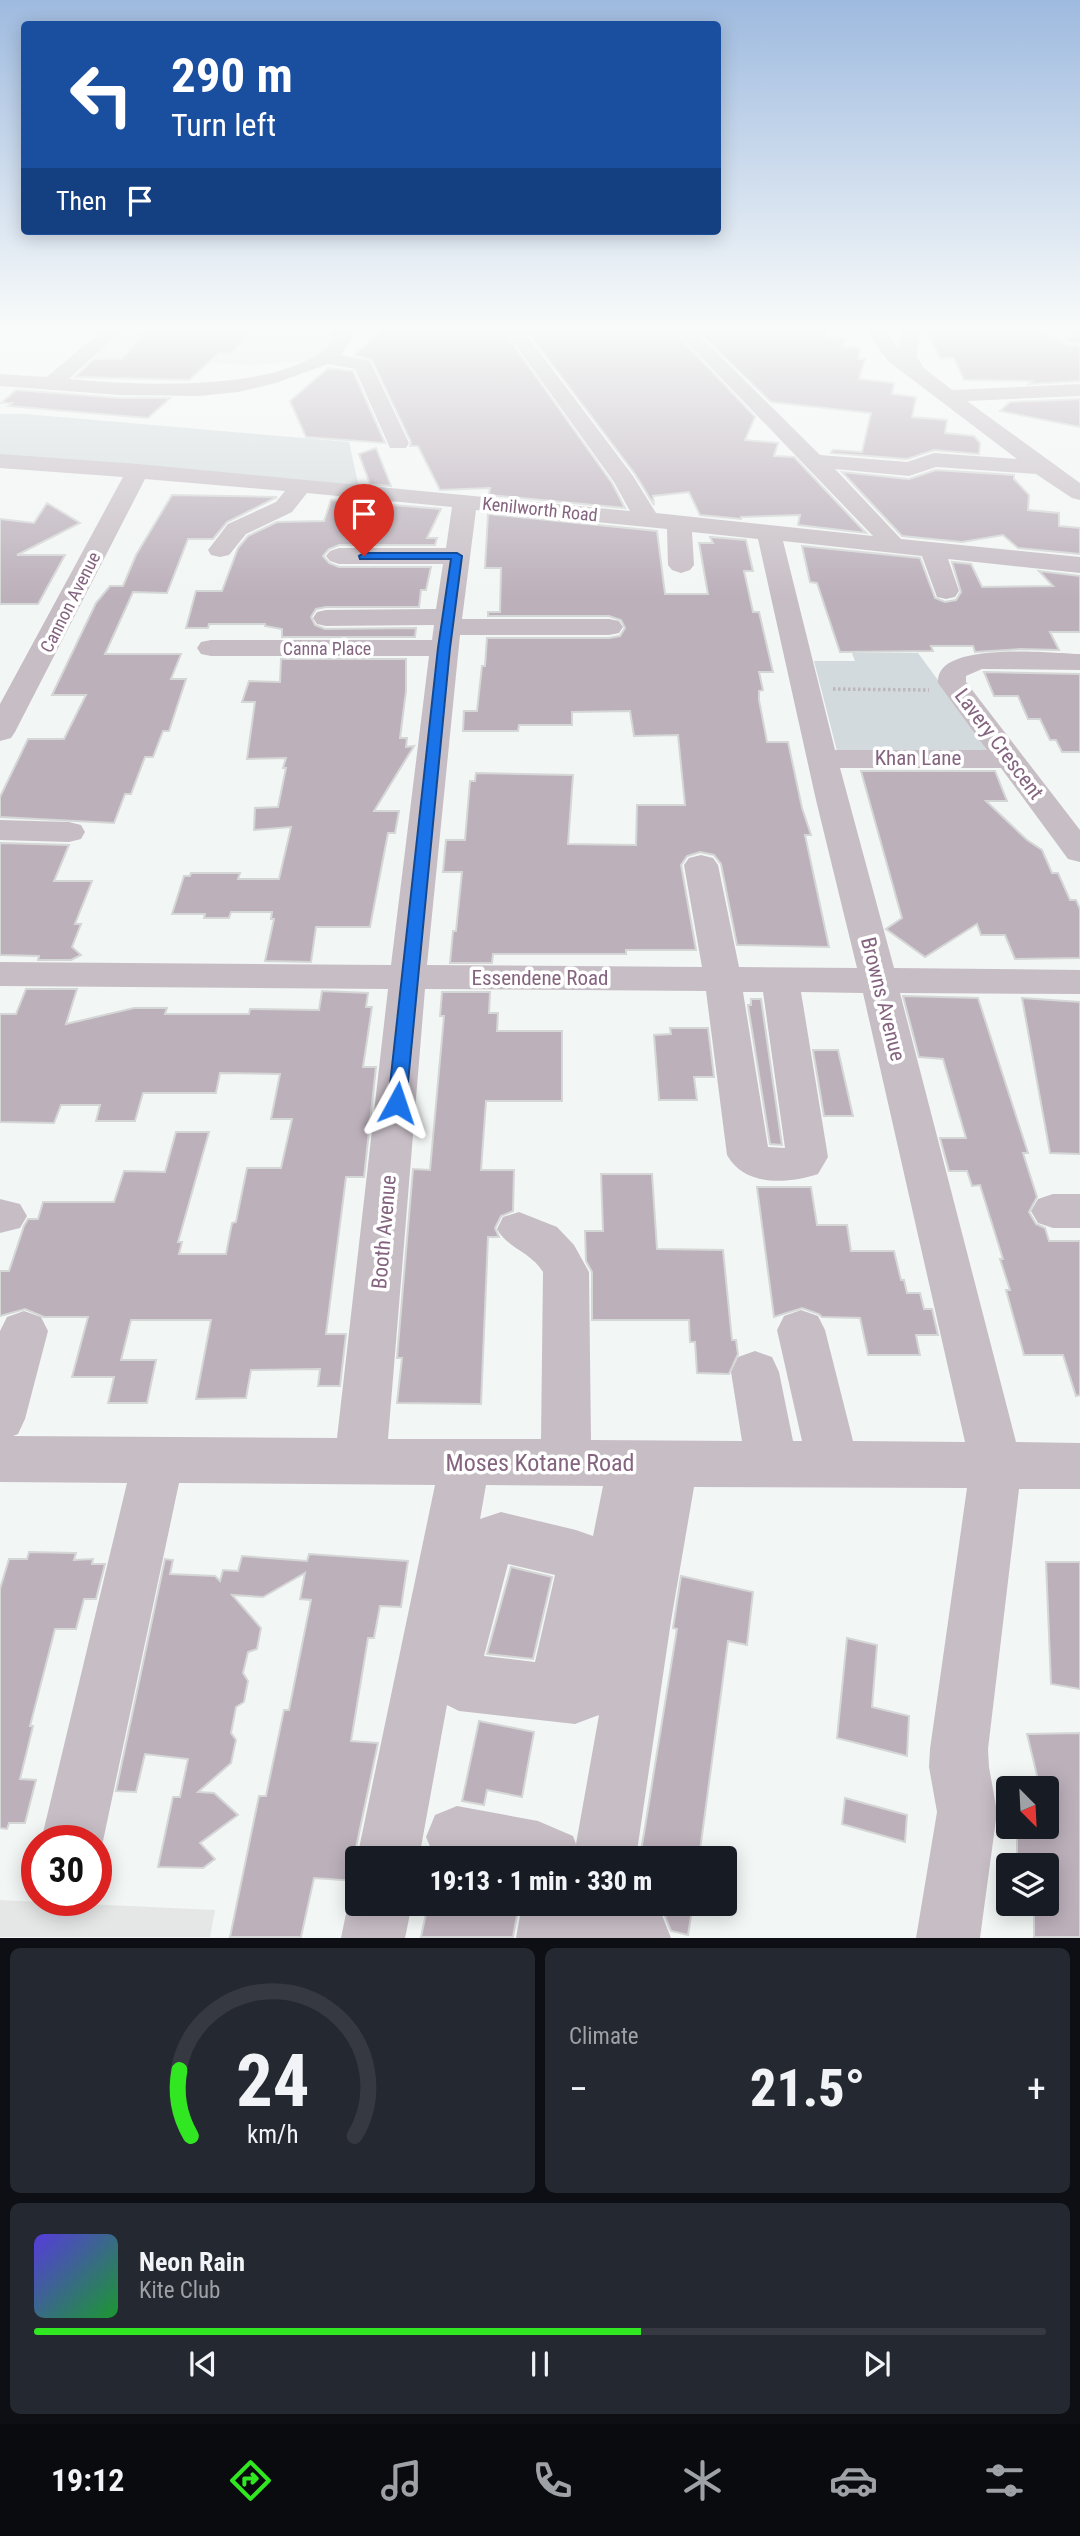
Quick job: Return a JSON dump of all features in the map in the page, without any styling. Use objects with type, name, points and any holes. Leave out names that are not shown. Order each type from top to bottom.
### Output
[{"type":"street","points":[[386,416],[398,443]]},
{"type":"street","points":[[578,416],[625,481],[648,521]]},
{"type":"street","points":[[770,416],[873,521],[894,546]]},
{"type":"street","points":[[975,416],[1080,494]]},
{"type":"street","points":[[814,461],[909,468],[934,460],[1042,468]]},
{"type":"street","name":"Kenilworth Road","points":[[0,461],[301,486],[1080,565]]},
{"type":"street","name":"Cannon Avenue","points":[[0,732],[138,471]]},
{"type":"street","points":[[220,550],[237,529],[284,507],[301,486]]},
{"type":"street","name":"Booth Avenue","points":[[360,1462],[408,978],[446,631],[465,502]]},
{"type":"street","points":[[679,524],[681,565]]},
{"type":"street","name":"Browns Avenue","points":[[769,532],[795,668],[824,759],[996,1466]]},
{"type":"street","points":[[932,550],[946,591]]},
{"type":"street","points":[[339,556],[457,556]]},
{"type":"street","points":[[326,618],[446,631],[609,627]]},
{"type":"street","name":"Canna Place","points":[[211,648],[446,631]]},
{"type":"street","name":"Lavery Crescent","points":[[1080,662],[968,663],[951,673],[952,683],[1080,852]]},
{"type":"street","name":"Khan Lane","points":[[824,759],[1011,759]]},
{"type":"street","points":[[0,830],[69,832]]},
{"type":"street","points":[[701,865],[723,980],[748,1155],[757,1163],[799,1164],[807,1157],[780,980]]},
{"type":"street","name":"Essendene Road","points":[[0,974],[1080,982]]},
{"type":"street","points":[[519,1229],[539,1237],[563,1263],[566,1272],[566,1463]]},
{"type":"street","points":[[801,1330],[834,1465]]},
{"type":"street","points":[[0,1419],[24,1331]]},
{"type":"street","points":[[755,1372],[772,1465]]},
{"type":"street","name":"Moses Kotane Road","points":[[0,1459],[1080,1466]]},
{"type":"street","points":[[76,1825],[158,1461]]},
{"type":"street","points":[[390,1846],[465,1462]]},
{"type":"street","points":[[557,1693],[583,1694],[590,1689],[596,1678],[652,1464]]},
{"type":"street","points":[[607,1846],[643,1622],[652,1464]]},
{"type":"street","points":[[948,1937],[967,1812],[959,1767],[959,1749],[996,1466]]},
{"type":"street","points":[[457,1837],[506,1846]]},
{"type":"street","points":[[373,1937],[377,1916]]},
{"type":"street","points":[[548,1937],[552,1916]]},
{"type":"street","points":[[603,1916],[608,1927],[639,1937]]},
{"type":"path","points":[[795,668],[958,690]]},
{"type":"shaded area","points":[[0,416],[53,416],[349,442],[359,488],[0,456]]},
{"type":"shaded area","points":[[852,653],[918,653],[991,752],[837,751],[814,661],[855,661]]},
{"type":"shaded area","points":[[0,1900],[21,1901],[21,1916],[112,1916],[112,1905],[215,1910],[210,1937],[0,1937]]},
{"type":"building","points":[[297,416],[373,416],[385,443],[306,437]]},
{"type":"building","points":[[399,416],[565,416],[612,483],[625,508],[489,495],[490,488],[440,490],[418,446],[410,446],[411,442]]},
{"type":"building","points":[[591,416],[754,416],[745,440],[778,443],[774,456],[794,457],[866,533],[798,525],[800,515],[741,519],[700,515],[689,492],[653,496],[654,505],[635,474]]},
{"type":"building","points":[[870,416],[947,420],[945,433],[974,436],[980,443],[979,454],[934,450],[907,459],[831,453],[833,450],[862,452]]},
{"type":"building","points":[[1027,416],[1080,416],[1080,427]]},
{"type":"building","points":[[376,448],[391,486],[370,484],[359,454]]},
{"type":"building","points":[[936,470],[1014,475],[1014,479],[1029,495],[1028,510],[1059,513],[1059,526],[1080,528],[1080,554],[1018,548],[1003,535],[962,542],[902,536],[842,472],[909,479]]},
{"type":"building","points":[[172,495],[277,497],[227,522],[213,539],[188,539],[167,593],[133,592],[105,654],[181,654],[171,679],[186,679],[169,731],[163,731],[153,757],[145,757],[131,794],[125,794],[114,823],[0,817],[0,797],[28,739],[64,739],[86,695],[52,695],[96,603],[110,586],[123,586],[136,555]]},
{"type":"building","points":[[331,500],[441,509],[427,538],[437,538],[435,545],[339,545],[329,549],[323,556],[329,563],[339,567],[431,567],[426,590],[421,590],[419,607],[326,607],[316,609],[311,617],[315,625],[325,629],[416,628],[415,637],[282,637],[282,629],[265,624],[209,624],[208,628],[186,628],[196,591],[222,591],[238,548],[248,536],[277,522],[324,521]]},
{"type":"building","points":[[47,503],[80,523],[17,555],[65,555],[38,604],[0,604],[0,519],[34,523]]},
{"type":"building","points":[[488,514],[657,531],[665,594],[708,594],[699,543],[713,543],[710,537],[746,540],[753,571],[744,571],[753,612],[759,612],[773,672],[759,672],[763,690],[759,691],[759,700],[767,742],[788,742],[802,808],[811,835],[805,835],[829,947],[737,945],[721,864],[714,855],[700,852],[687,856],[681,865],[696,950],[626,950],[626,954],[493,954],[492,963],[450,963],[462,872],[443,872],[446,840],[465,840],[470,781],[475,781],[476,773],[573,775],[568,844],[636,845],[637,805],[685,805],[678,735],[634,736],[630,711],[572,712],[572,725],[519,725],[518,731],[463,731],[464,711],[477,711],[487,638],[609,638],[620,636],[625,628],[621,620],[609,616],[488,616],[488,612],[500,612],[501,568],[485,568]]},
{"type":"building","points":[[802,546],[920,558],[935,598],[945,602],[956,600],[961,592],[952,562],[971,564],[982,587],[1053,586],[1039,571],[1080,576],[1080,632],[1050,632],[1059,650],[975,652],[973,646],[931,646],[933,651],[840,652],[817,583],[810,582]]},
{"type":"building","points":[[281,659],[406,659],[406,691],[400,738],[407,738],[406,747],[414,746],[374,811],[399,811],[395,833],[388,833],[370,927],[316,927],[311,962],[265,961],[274,919],[271,919],[272,912],[231,912],[229,918],[204,918],[205,914],[172,914],[184,876],[190,876],[191,873],[240,873],[238,879],[279,879],[291,827],[254,830],[255,808],[278,807],[286,758],[247,759],[255,702],[242,702],[249,681],[280,682]]},
{"type":"building","points":[[984,672],[1080,674],[1080,752],[1062,752],[1056,740],[1050,740],[1040,719],[1028,719],[1018,696],[994,696]]},
{"type":"building","points":[[861,771],[995,771],[1007,801],[986,801],[1027,840],[1042,850],[1052,873],[1058,873],[1070,900],[1076,900],[1080,909],[1080,958],[1015,959],[1005,935],[981,935],[977,924],[925,957],[886,929],[902,918]]},
{"type":"building","points":[[0,843],[69,845],[54,881],[92,881],[75,924],[81,924],[72,947],[81,955],[71,960],[38,960],[39,956],[0,955]]},
{"type":"building","points":[[26,989],[77,989],[66,1024],[134,1008],[167,1008],[165,1014],[249,1014],[250,1009],[319,1010],[322,991],[368,993],[366,1007],[372,1007],[363,1067],[376,1067],[364,1177],[346,1177],[326,1334],[346,1334],[340,1386],[318,1386],[320,1369],[251,1370],[246,1398],[196,1399],[211,1320],[131,1320],[121,1360],[156,1360],[147,1403],[108,1403],[114,1377],[72,1377],[88,1317],[44,1317],[25,1309],[0,1316],[0,1271],[9,1271],[24,1226],[28,1219],[38,1219],[43,1202],[114,1202],[124,1171],[165,1172],[176,1132],[209,1132],[178,1242],[182,1242],[179,1254],[226,1254],[232,1223],[236,1222],[247,1168],[281,1168],[292,1119],[271,1119],[280,1074],[220,1073],[216,1093],[143,1093],[135,1121],[96,1121],[100,1105],[61,1105],[54,1123],[0,1122],[0,1014],[16,1014]]},
{"type":"building","points":[[442,992],[490,992],[489,1013],[498,1013],[497,1031],[562,1031],[562,1101],[486,1101],[481,1170],[514,1170],[513,1211],[501,1216],[495,1228],[499,1237],[488,1237],[481,1404],[397,1403],[402,1358],[397,1358],[413,1169],[430,1170],[444,1016],[440,1016]]},
{"type":"building","points":[[903,996],[978,998],[1028,1153],[1023,1153],[1037,1197],[1029,1212],[1036,1224],[1045,1228],[1049,1241],[1080,1241],[1080,1395],[1076,1396],[1063,1355],[1024,1355],[1006,1290],[1010,1290],[1000,1259],[1003,1259],[980,1185],[972,1186],[967,1171],[949,1171],[940,1138],[966,1138],[943,1059],[919,1057]]},
{"type":"building","points":[[1022,998],[1080,1002],[1080,1154],[1050,1153]]},
{"type":"building","points":[[751,999],[761,999],[782,1145],[770,1144],[748,1005],[751,1005]]},
{"type":"building","points":[[670,1028],[708,1028],[714,1077],[694,1077],[697,1100],[659,1100],[654,1035],[671,1034]]},
{"type":"building","points":[[813,1050],[838,1050],[853,1116],[824,1116]]},
{"type":"building","points":[[601,1174],[652,1174],[657,1249],[723,1250],[732,1340],[736,1340],[738,1354],[729,1374],[697,1373],[695,1342],[690,1342],[689,1320],[592,1320],[592,1272],[586,1261],[585,1231],[603,1231]]},
{"type":"building","points":[[757,1187],[811,1187],[817,1225],[847,1225],[851,1251],[894,1251],[907,1293],[920,1293],[924,1309],[932,1309],[938,1335],[916,1335],[920,1355],[868,1355],[860,1318],[822,1317],[802,1308],[774,1317]]},
{"type":"building","points":[[29,1552],[76,1553],[74,1560],[93,1559],[92,1564],[105,1564],[96,1599],[84,1599],[76,1629],[55,1629],[30,1726],[33,1726],[20,1779],[36,1780],[25,1823],[9,1823],[7,1829],[0,1828],[0,1589],[9,1559],[27,1559]]},
{"type":"building","points":[[309,1554],[408,1561],[401,1607],[380,1606],[374,1638],[368,1638],[351,1741],[378,1743],[356,1846],[345,1846],[345,1880],[314,1878],[301,1937],[230,1937],[259,1796],[266,1796],[284,1710],[289,1710],[311,1600],[300,1599],[305,1573],[263,1597],[232,1595],[261,1628],[257,1649],[248,1652],[243,1673],[248,1681],[244,1702],[236,1707],[231,1733],[236,1740],[231,1763],[198,1792],[214,1793],[238,1815],[200,1843],[215,1859],[203,1868],[158,1867],[173,1797],[180,1797],[188,1759],[145,1754],[136,1792],[116,1791],[165,1559],[173,1560],[170,1574],[215,1576],[220,1581],[223,1570],[238,1571],[242,1556],[307,1561]]},
{"type":"building","points":[[1046,1562],[1080,1562],[1080,1689],[1051,1684]]},
{"type":"building","points":[[511,1567],[552,1577],[533,1659],[487,1654]]},
{"type":"building","points":[[681,1576],[753,1592],[747,1645],[728,1641],[701,1846],[642,1846],[677,1629],[673,1628]]},
{"type":"building","points":[[847,1638],[877,1645],[872,1707],[909,1716],[907,1756],[837,1738]]},
{"type":"building","points":[[479,1721],[534,1732],[522,1797],[487,1790],[484,1805],[462,1801]]},
{"type":"building","points":[[1080,1733],[1080,1937],[1034,1937],[1034,1916],[1059,1916],[1059,1853],[1017,1853],[1017,1839],[1059,1839],[1059,1776],[1037,1776],[1027,1734]]},
{"type":"building","points":[[845,1798],[907,1815],[905,1842],[842,1824]]},
{"type":"building","points":[[425,1916],[517,1916],[513,1937],[421,1937]]},
{"type":"building","points":[[665,1916],[691,1916],[688,1935],[671,1931]]},
{"type":"route","points":[[364,556],[457,556],[444,648],[397,1103]]}]
